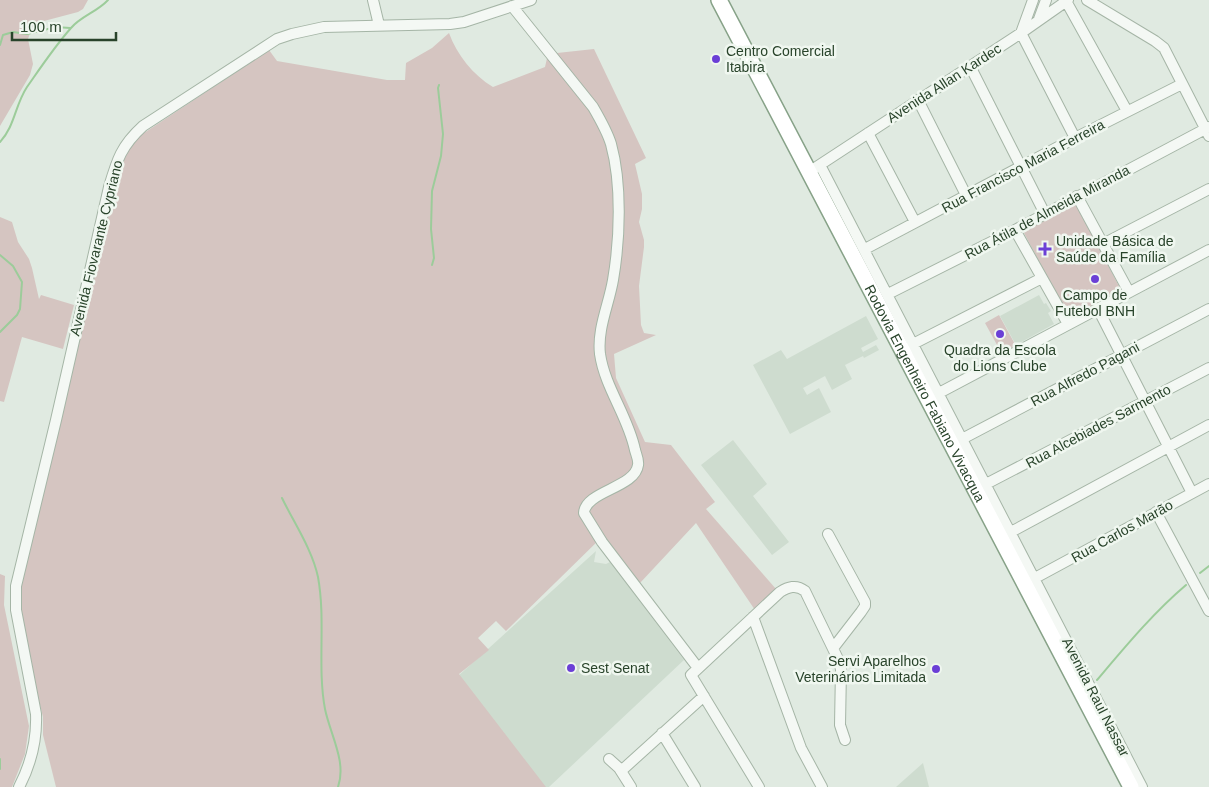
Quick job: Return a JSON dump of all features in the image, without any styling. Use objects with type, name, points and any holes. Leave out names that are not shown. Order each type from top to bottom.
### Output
[{"type":"highway","name":"Rodovia Engenheiro Fabiano Vivacqua","points":[[719,0],[815,168],[909,350],[1045,625],[1125,765],[1131,787]]},
{"type":"highway","points":[[1045,625],[1049,607]]},
{"type":"street","points":[[373,0],[379,25]]},
{"type":"street","name":"Avenida Fiovarante Cypriano","points":[[19,787],[24,778],[37,731],[36,714],[16,610],[16,586],[108,187],[118,156],[143,126],[277,39],[324,27],[450,24],[531,0]]},
{"type":"street","points":[[1033,0],[1021,33],[1075,138]]},
{"type":"street","points":[[1039,19],[1046,0]]},
{"type":"street","points":[[1067,0],[1127,111]]},
{"type":"street","name":"Avenida Allan Kardec","points":[[815,168],[1021,33],[1067,0]]},
{"type":"street","points":[[1087,0],[1164,48],[1208,130]]},
{"type":"street","points":[[512,6],[593,107],[603,123],[611,143],[616,168],[619,229],[613,280],[601,333],[600,352],[604,373],[634,441],[638,464],[635,472],[629,478],[590,502],[584,509],[584,514],[602,542],[698,668]]},
{"type":"street","points":[[970,66],[1045,214]]},
{"type":"street","name":"Rua Francisco Maria Ferreira","points":[[865,250],[1021,166],[1182,84]]},
{"type":"street","points":[[918,100],[966,195]]},
{"type":"street","name":"Rua Átila de Almeida Miranda","points":[[888,294],[1208,130]]},
{"type":"street","points":[[868,133],[915,222]]},
{"type":"street","points":[[815,168],[865,250],[888,294],[909,350],[939,393],[1049,607]]},
{"type":"street","points":[[1103,244],[1209,189]]},
{"type":"street","points":[[1077,196],[1129,292]]},
{"type":"street","points":[[1015,230],[1068,324]]},
{"type":"street","points":[[939,393],[1209,250]]},
{"type":"street","points":[[909,350],[1042,278]]},
{"type":"street","points":[[1098,309],[1192,493]]},
{"type":"street","name":"Rua Alfredo Pagani","points":[[962,439],[1209,309]]},
{"type":"street","name":"Rua Alcebiades Sarmento","points":[[986,484],[1209,368]]},
{"type":"street","points":[[1011,532],[1209,425]]},
{"type":"street","name":"Rua Carlos Marão","points":[[1035,578],[1209,484]]},
{"type":"street","points":[[1156,512],[1209,611]]},
{"type":"street","points":[[828,534],[865,602],[861,612],[834,647]]},
{"type":"street","points":[[759,787],[690,675],[785,589],[796,586],[801,588],[807,595],[834,647],[841,669],[840,725],[845,740]]},
{"type":"street","name":"Avenida Raul Nassar","points":[[1049,607],[1125,765],[1142,787]]},
{"type":"street","points":[[753,618],[801,748],[822,787]]},
{"type":"street","points":[[621,771],[704,696]]},
{"type":"street","points":[[662,733],[695,787]]},
{"type":"street","points":[[609,759],[621,771],[631,787]]},
{"type":"shaded area","points":[[0,0],[88,0],[83,9],[78,12],[44,21],[32,27],[28,39],[33,64],[30,75],[0,126]]},
{"type":"shaded area","points":[[449,33],[456,49],[466,64],[493,87],[545,67],[548,54],[594,49],[646,158],[635,164],[642,194],[642,209],[639,222],[644,240],[639,286],[641,325],[644,333],[656,335],[614,354],[616,378],[645,442],[671,445],[715,502],[706,509],[776,589],[755,610],[696,523],[640,583],[603,536],[506,631],[496,621],[478,638],[489,650],[459,674],[546,787],[56,787],[43,735],[43,717],[21,629],[20,587],[116,171],[135,139],[269,50],[277,61],[387,80],[405,80],[406,63],[432,48]]},
{"type":"shaded area","points":[[1073,204],[1077,206],[1121,293],[1070,320],[1024,233],[1025,229]]},
{"type":"shaded area","points":[[0,217],[12,222],[18,242],[29,259],[39,299],[41,295],[74,305],[63,349],[22,337],[4,402],[0,401]]},
{"type":"shaded area","points":[[1039,295],[1051,311],[1048,313],[1054,324],[1016,345],[1000,316]]},
{"type":"shaded area","name":"Quadra da Escola do Lions Clube","points":[[999,315],[1016,346],[1002,354],[985,323]]},
{"type":"shaded area","points":[[866,316],[878,339],[861,348],[863,352],[876,345],[879,350],[845,365],[852,379],[832,390],[825,376],[803,388],[807,395],[819,388],[831,412],[790,434],[753,365],[781,350],[787,359]]},
{"type":"shaded area","points":[[733,440],[767,484],[753,496],[789,542],[772,555],[701,465]]},
{"type":"shaded area","name":"Sest Senat","points":[[596,551],[594,562],[606,564],[610,562],[684,660],[549,787],[543,787],[457,677]]},
{"type":"shaded area","points":[[0,574],[5,576],[4,605],[29,726],[25,754],[12,787],[0,787]]},
{"type":"shaded area","points":[[923,763],[929,787],[896,787]]},
{"type":"waterway","points":[[0,142],[9,129],[27,87],[54,49],[75,24],[108,0]]},
{"type":"waterway","points":[[0,45],[3,35],[13,32],[27,34],[56,27],[70,28]]},
{"type":"waterway","points":[[432,265],[434,258],[431,229],[432,191],[441,156],[443,134],[439,85]]},
{"type":"waterway","points":[[0,255],[13,266],[22,282],[20,309],[17,315],[0,332]]},
{"type":"waterway","points":[[282,498],[307,546],[318,577],[321,610],[323,693],[327,719],[339,758],[340,777],[338,787]]},
{"type":"waterway","points":[[1200,573],[1209,566]]},
{"type":"waterway","points":[[1097,680],[1151,619],[1186,585]]},
{"type":"waterway","points":[[0,759],[0,769]]},
{"type":"place","name":"Centro Comercial Itabira","points":[[716,59]]},
{"type":"place","name":"Unidade Básica de Saúde da Família","points":[[1045,249]]},
{"type":"place","name":"Campo de Futebol BNH","points":[[1095,279]]},
{"type":"place","name":"Quadra da Escola do Lions Clube","points":[[1000,334]]},
{"type":"place","name":"Sest Senat","points":[[571,668]]},
{"type":"place","name":"Servi Aparelhos Veterinários Limitada","points":[[936,669]]}]
